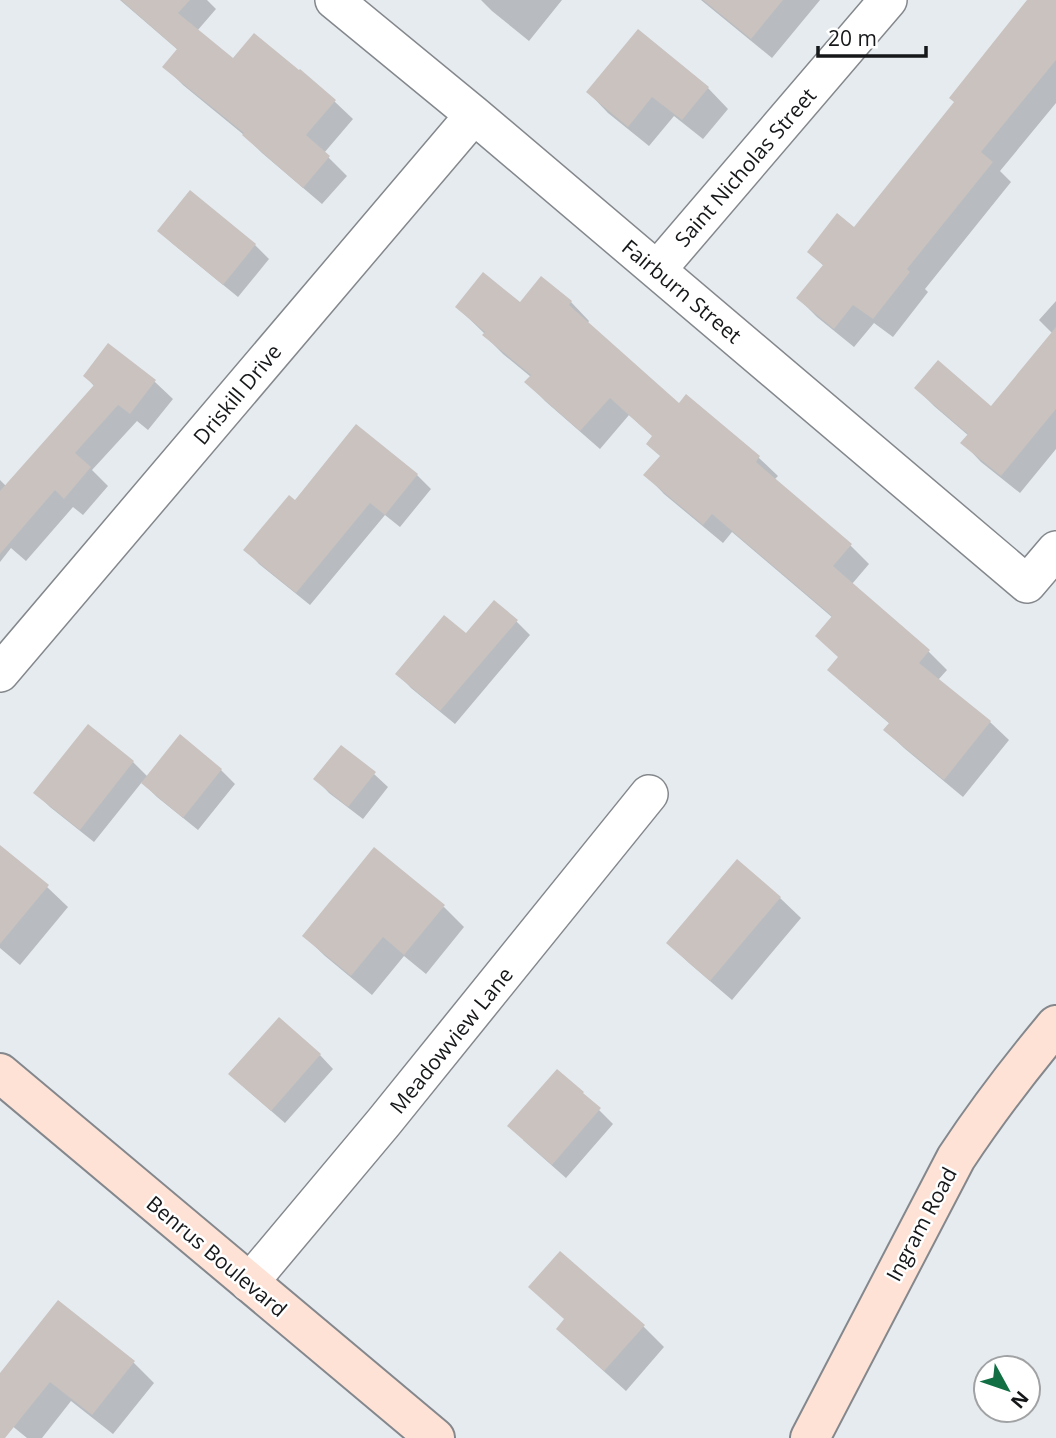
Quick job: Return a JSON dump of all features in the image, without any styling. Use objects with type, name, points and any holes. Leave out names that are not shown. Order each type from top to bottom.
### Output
[{"type":"street","name":"Fairburn Street","points":[[334,0],[474,115],[1027,584],[1056,550]]},
{"type":"street","name":"Saint Nicholas Street","points":[[657,270],[888,0]]},
{"type":"street","name":"Driskill Drive","points":[[0,673],[474,115]]},
{"type":"street","name":"Meadowview Lane","points":[[249,1283],[384,1122],[649,794]]},
{"type":"street","name":"Ingram Road","points":[[810,1438],[956,1158],[1014,1075],[1056,1025]]},
{"type":"street","name":"Benrus Boulevard","points":[[0,1073],[435,1438]]},
{"type":"building","points":[[121,0],[190,0],[178,13],[233,58],[254,33],[336,100],[306,135],[330,156],[303,188],[242,135],[244,133],[162,67],[177,49]]},
{"type":"building","points":[[703,0],[783,0],[751,39]]},
{"type":"building","points":[[1027,0],[1056,0],[1056,60],[981,152],[993,162],[907,269],[910,272],[873,319],[853,305],[834,329],[796,298],[823,265],[807,252],[837,213],[854,227],[954,102],[949,98]]},
{"type":"building","points":[[638,29],[709,87],[682,120],[652,97],[628,127],[586,92]]},
{"type":"building","points":[[190,190],[256,244],[223,285],[157,231]]},
{"type":"building","points":[[483,272],[520,302],[541,276],[572,301],[569,305],[679,403],[686,394],[760,456],[756,462],[852,544],[833,566],[930,650],[919,663],[991,721],[944,780],[883,730],[889,723],[827,670],[838,657],[815,636],[832,616],[712,514],[703,525],[643,475],[660,456],[646,444],[652,436],[610,398],[580,431],[524,382],[531,375],[482,335],[485,332],[455,307]]},
{"type":"building","points":[[1056,327],[1056,409],[1001,476],[960,443],[968,434],[914,388],[938,360],[991,406]]},
{"type":"building","points":[[108,343],[156,380],[130,414],[118,405],[75,453],[91,467],[64,499],[55,490],[0,554],[0,491],[94,385],[83,376]]},
{"type":"building","points":[[356,424],[418,474],[385,515],[370,503],[296,593],[243,550],[289,495],[295,500]]},
{"type":"building","points":[[494,600],[518,620],[440,711],[395,674],[444,615],[466,633]]},
{"type":"building","points":[[88,724],[134,761],[80,830],[33,793]]},
{"type":"building","points":[[180,734],[222,769],[183,818],[141,783]]},
{"type":"building","points":[[341,745],[376,772],[348,807],[313,779]]},
{"type":"building","points":[[0,845],[49,885],[0,944]]},
{"type":"building","points":[[374,847],[445,905],[404,955],[383,937],[351,976],[302,936]]},
{"type":"building","points":[[737,859],[781,897],[710,981],[666,943]]},
{"type":"building","points":[[279,1017],[321,1054],[271,1111],[228,1074]]},
{"type":"building","points":[[557,1069],[601,1108],[552,1165],[507,1126]]},
{"type":"building","points":[[560,1251],[645,1325],[604,1371],[556,1329],[564,1319],[528,1287]]},
{"type":"building","points":[[58,1300],[135,1361],[92,1415],[50,1382],[5,1438],[0,1438],[0,1373]]}]
